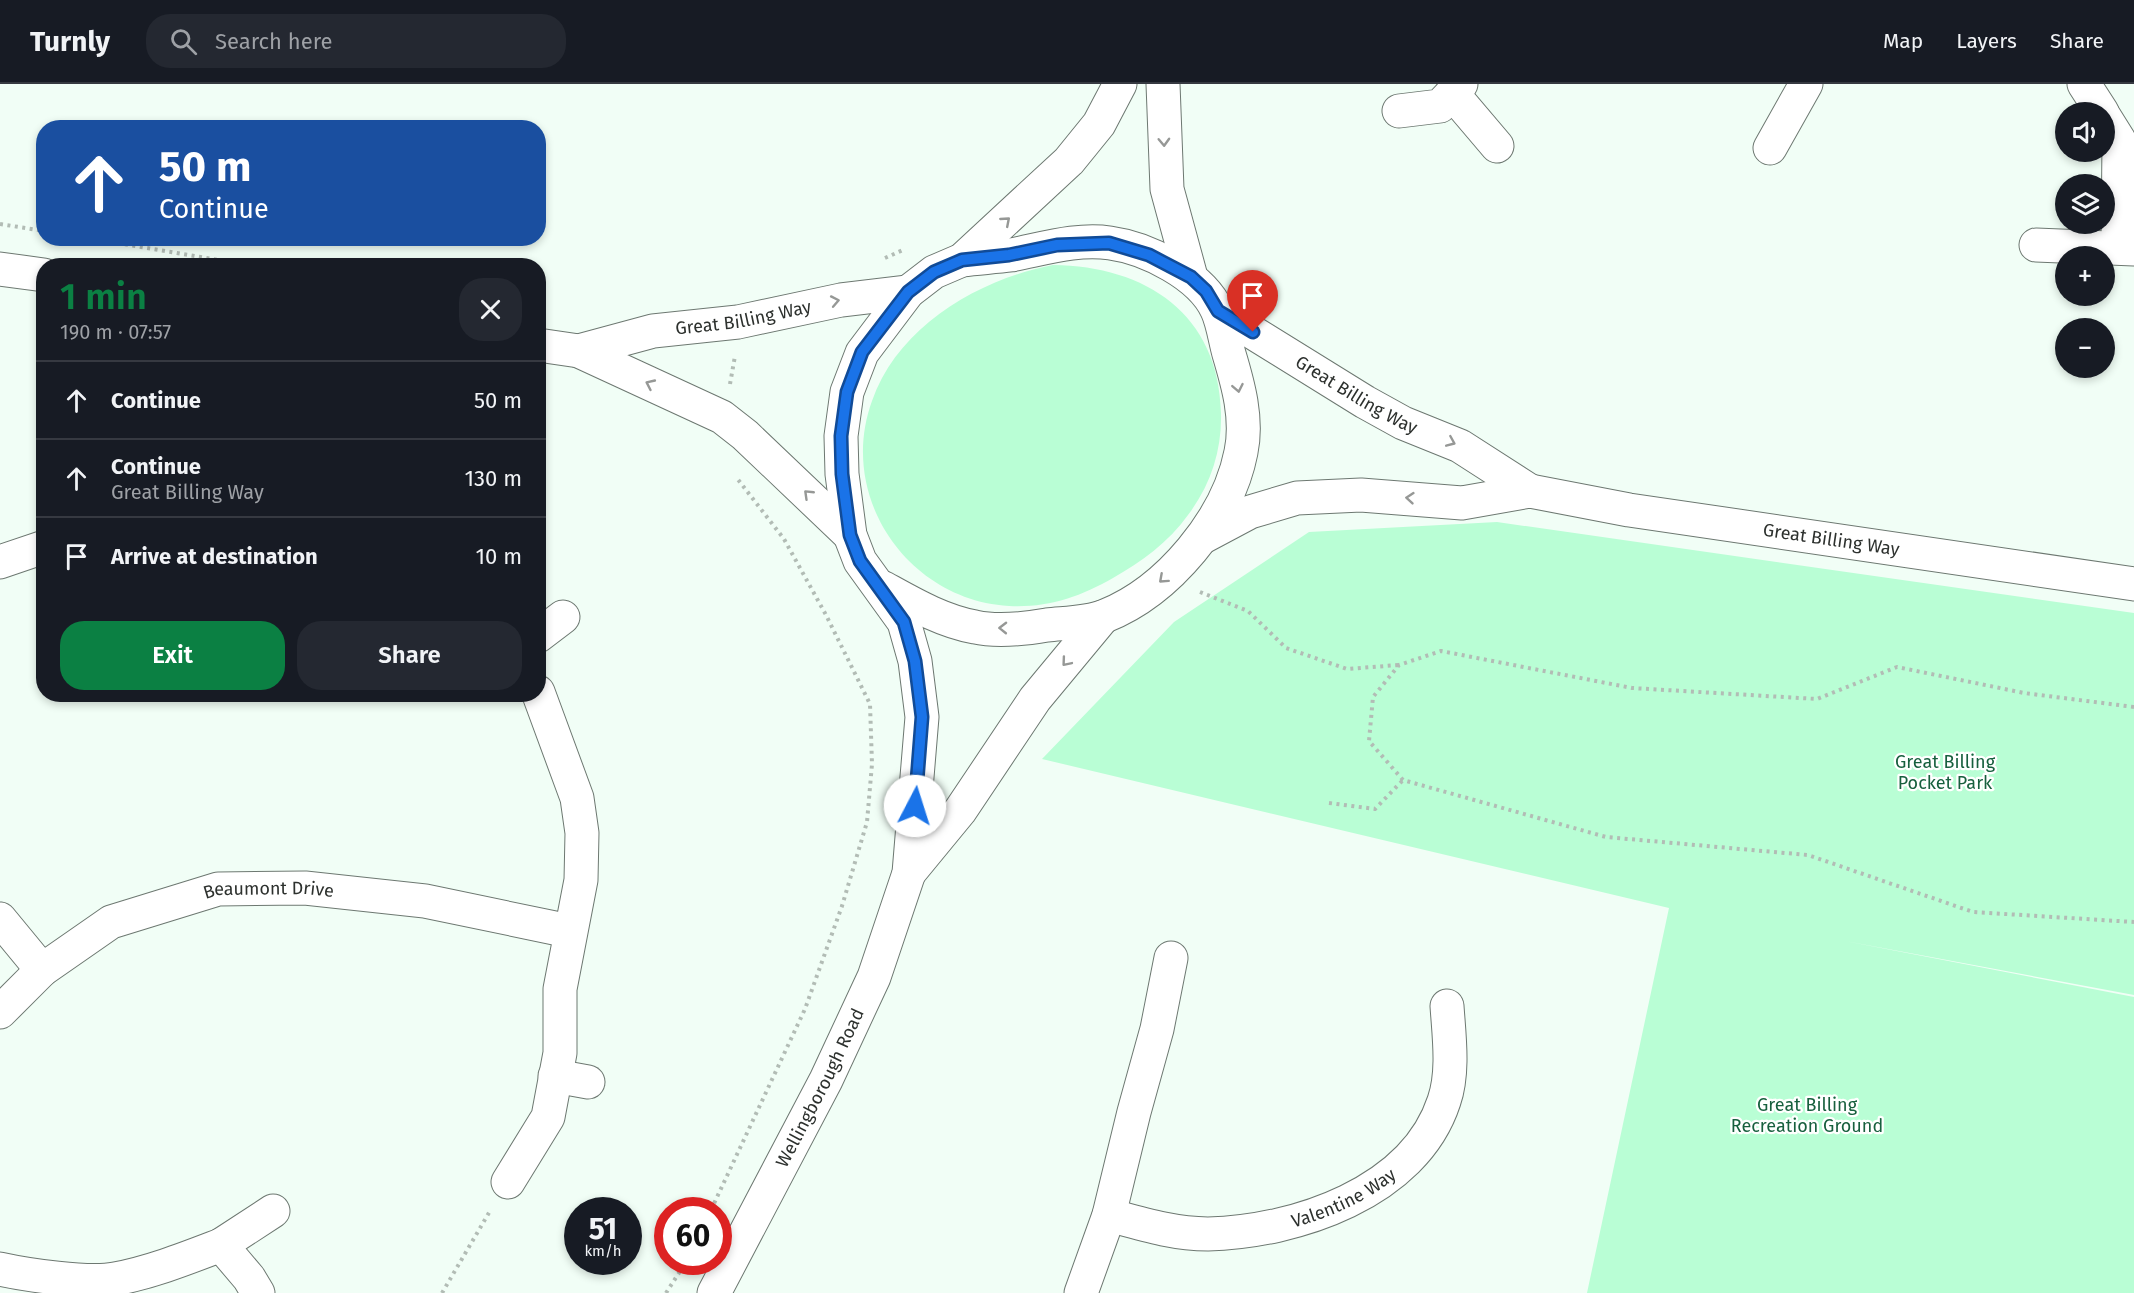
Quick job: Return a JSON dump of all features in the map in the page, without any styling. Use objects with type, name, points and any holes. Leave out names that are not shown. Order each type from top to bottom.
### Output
[{"type":"main road","points":[[962,260],[1069,161],[1099,124],[1120,84]]},
{"type":"main road","points":[[1163,84],[1167,189],[1191,277]]},
{"type":"main road","points":[[1770,148],[1806,84]]},
{"type":"main road","points":[[2084,84],[2095,102]]},
{"type":"main road","points":[[1399,111],[1440,106],[1456,88],[1497,146]]},
{"type":"main road","points":[[2036,245],[2126,247],[2119,140],[2115,134]]},
{"type":"main road","points":[[850,535],[842,474],[841,436],[847,392],[862,352],[908,292],[934,272],[962,260],[1009,255],[1057,245],[1109,243],[1149,255],[1191,277],[1206,291],[1218,311],[1237,383],[1243,420],[1242,451],[1233,478],[1203,537],[1164,579],[1136,600],[1103,617],[1026,628],[976,628],[934,615],[877,584]]},
{"type":"main road","points":[[0,269],[36,274]]},
{"type":"main road","name":"Great Billing Way","points":[[579,351],[653,332],[738,322],[841,300],[908,292]]},
{"type":"main road","name":"Great Billing Way","points":[[1218,311],[1365,402],[1403,423],[1460,446],[1530,491]]},
{"type":"main road","name":"Great Billing Way","points":[[546,346],[579,351],[722,417],[745,435],[850,535]]},
{"type":"main road","name":"Great Billing Way","points":[[1203,537],[1250,512],[1297,498],[1361,495],[1462,503],[1530,491],[1629,510],[2134,584]]},
{"type":"main road","name":"Wellingborough Road","points":[[714,1293],[826,1080],[874,977],[909,873],[922,717],[915,661],[904,622],[860,561],[850,535]]},
{"type":"main road","points":[[0,562],[36,550]]},
{"type":"main road","name":"Wellingborough Road","points":[[909,873],[960,811],[1035,699],[1103,617]]},
{"type":"main road","points":[[508,1182],[548,1117],[560,1053],[560,989],[569,931],[581,880],[582,833],[577,798],[542,702]]},
{"type":"main road","name":"Beaumont Drive","points":[[0,1012],[42,970],[111,922],[218,889],[305,888],[425,902],[569,931]]},
{"type":"main road","points":[[0,919],[42,970]]},
{"type":"main road","points":[[1081,1293],[1109,1215],[1157,1029],[1170,958]]},
{"type":"main road","name":"Valentine Way","points":[[1109,1215],[1162,1230],[1208,1233],[1269,1226],[1329,1212],[1373,1189],[1423,1143],[1445,1101],[1450,1053],[1447,1006]]},
{"type":"main road","points":[[555,1076],[588,1082]]},
{"type":"main road","points":[[0,1269],[30,1276],[113,1279],[172,1263],[221,1245],[273,1211]]},
{"type":"main road","points":[[221,1245],[249,1278],[258,1293]]},
{"type":"path","points":[[0,224],[36,230]]},
{"type":"path","points":[[136,246],[207,258]]},
{"type":"path","points":[[877,261],[908,248]]},
{"type":"path","points":[[728,392],[737,346]]},
{"type":"path","points":[[717,1197],[809,999],[842,906],[867,822],[872,764],[870,704],[784,539],[729,470]]},
{"type":"path","points":[[1164,579],[1248,611],[1286,648],[1347,669],[1399,665],[1441,651],[1632,688],[1817,699],[1897,668],[2024,693],[2134,707]]},
{"type":"path","points":[[1399,665],[1373,697],[1369,741],[1403,780],[1606,837],[1808,855],[1973,912],[2134,922]]},
{"type":"path","points":[[1329,803],[1375,809],[1403,780]]},
{"type":"path","points":[[442,1293],[508,1182]]},
{"type":"path","points":[[666,1293],[678,1275]]},
{"type":"green space","points":[[1053,265],[1087,268],[1118,275],[1146,286],[1171,302],[1191,323],[1207,348],[1217,378],[1221,413],[1220,440],[1214,467],[1196,504],[1172,534],[1154,551],[1101,585],[1076,596],[1037,605],[1009,606],[973,599],[940,585],[912,564],[889,537],[873,506],[864,473],[864,437],[872,401],[884,374],[901,350],[921,329],[970,294],[1025,272]]},
{"type":"green space","name":"Great Billing Pocket Park","points":[[1497,522],[2134,613],[2134,995],[1845,941],[2134,997],[2134,1293],[1587,1293],[1669,908],[1042,759],[1174,622],[1309,532]]},
{"type":"route","points":[[915,806],[922,717],[915,661],[904,622],[860,561],[850,535],[842,474],[841,436],[847,392],[862,352],[908,292],[934,272],[962,260],[1009,255],[1057,245],[1109,243],[1149,255],[1191,277],[1206,291],[1218,311],[1253,332]]},
{"type":"park label","name":"Great Billing Recreation Ground","points":[[1807,1115]]}]
